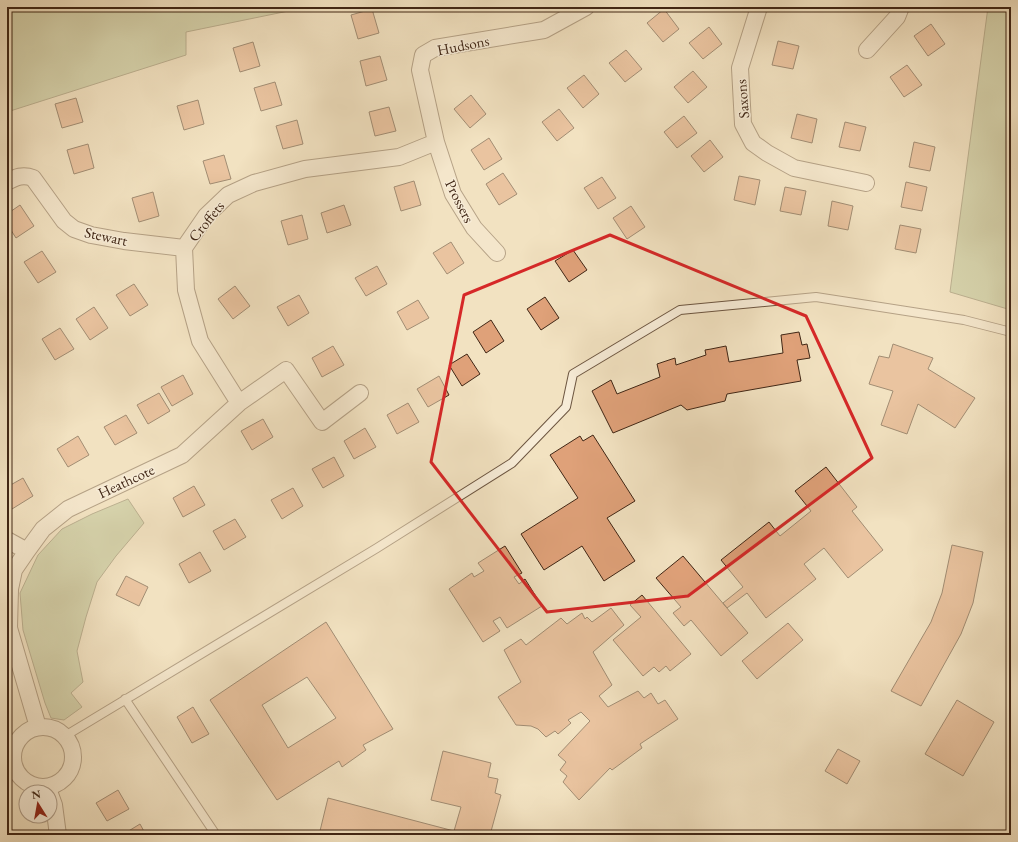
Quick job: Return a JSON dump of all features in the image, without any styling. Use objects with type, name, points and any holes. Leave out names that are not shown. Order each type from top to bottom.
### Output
[{"type":"street","name":"Hudsons","points":[[436,142],[420,70],[423,55],[435,48],[544,30],[586,7]]},
{"type":"street","name":"Saxons","points":[[759,7],[740,68],[743,124],[753,143],[767,154],[794,168],[866,183]]},
{"type":"street","points":[[867,50],[897,17],[901,7]]},
{"type":"street","name":"Croffets","points":[[239,403],[200,341],[186,290],[184,248],[206,216],[228,195],[254,183],[305,169],[399,157],[436,142]]},
{"type":"street","name":"Prossers","points":[[436,142],[453,194],[474,228],[497,253]]},
{"type":"street","name":"Stewart","points":[[7,182],[18,176],[33,178],[64,221],[74,229],[91,235],[124,241],[184,248]]},
{"type":"street","name":"Heathcote","points":[[38,727],[9,628],[10,589],[14,570],[43,529],[68,509],[182,455],[239,403],[286,370],[322,422],[360,393]]},
{"type":"street","points":[[7,540],[27,550]]},
{"type":"street","points":[[31,784],[21,778],[16,770],[13,761],[13,752],[16,743],[22,735],[29,730],[38,727],[48,727],[58,730],[65,736],[73,753],[73,762],[70,771],[56,784]]},
{"type":"street","points":[[57,824],[58,835]]},
{"type":"lane","points":[[65,736],[377,548],[512,463],[566,407],[573,374],[680,310],[816,297],[964,320],[1011,332]]},
{"type":"lane","points":[[125,699],[216,835]]},
{"type":"highlighted area","points":[[610,235],[806,316],[872,458],[688,596],[547,612],[431,462],[464,295]]},
{"type":"green space","points":[[7,7],[308,7],[186,32],[186,55],[7,112]]},
{"type":"green space","points":[[988,7],[1011,7],[1011,310],[950,292]]},
{"type":"green space","points":[[128,499],[144,523],[116,556],[97,582],[77,651],[83,682],[71,693],[82,707],[64,720],[51,718],[23,630],[20,593],[38,555],[62,529],[92,514]]},
{"type":"building","points":[[372,9],[379,33],[358,39],[351,15]]},
{"type":"building","points":[[664,9],[679,29],[663,42],[647,23]]},
{"type":"building","points":[[931,24],[945,44],[928,56],[914,36]]},
{"type":"building","points":[[709,27],[722,44],[703,59],[689,43]]},
{"type":"building","points":[[778,41],[799,46],[793,69],[772,65]]},
{"type":"building","points":[[253,42],[260,66],[240,72],[233,48]]},
{"type":"building","points":[[626,50],[642,69],[625,82],[609,63]]},
{"type":"building","points":[[380,56],[387,80],[366,86],[360,61]]},
{"type":"building","points":[[907,65],[922,85],[904,97],[890,77]]},
{"type":"building","points":[[693,71],[707,87],[688,103],[674,87]]},
{"type":"building","points":[[584,75],[599,94],[583,108],[567,88]]},
{"type":"building","points":[[275,82],[282,105],[261,111],[254,88]]},
{"type":"building","points":[[471,95],[486,114],[470,128],[454,109]]},
{"type":"building","points":[[76,98],[83,122],[62,128],[55,104]]},
{"type":"building","points":[[198,100],[204,124],[184,130],[177,106]]},
{"type":"building","points":[[389,107],[396,131],[375,136],[369,112]]},
{"type":"building","points":[[559,109],[574,128],[557,141],[542,122]]},
{"type":"building","points":[[797,114],[817,119],[812,143],[791,138]]},
{"type":"building","points":[[684,116],[697,133],[677,148],[664,132]]},
{"type":"building","points":[[297,120],[303,144],[283,149],[276,126]]},
{"type":"building","points":[[845,122],[866,127],[860,151],[839,147]]},
{"type":"building","points":[[489,138],[502,159],[484,170],[471,150]]},
{"type":"building","points":[[710,140],[723,157],[704,172],[691,156]]},
{"type":"building","points":[[914,142],[935,147],[930,171],[909,167]]},
{"type":"building","points":[[88,144],[94,168],[74,174],[67,150]]},
{"type":"building","points":[[224,155],[231,179],[210,184],[203,161]]},
{"type":"building","points":[[503,173],[517,194],[499,205],[486,184]]},
{"type":"building","points":[[739,176],[760,180],[755,205],[734,200]]},
{"type":"building","points":[[602,177],[616,198],[598,209],[584,188]]},
{"type":"building","points":[[414,181],[421,205],[401,211],[394,187]]},
{"type":"building","points":[[906,182],[927,187],[922,211],[901,207]]},
{"type":"building","points":[[785,187],[806,191],[801,215],[780,211]]},
{"type":"building","points":[[153,192],[159,216],[139,222],[132,198]]},
{"type":"building","points":[[832,201],[853,206],[848,230],[828,226]]},
{"type":"building","points":[[20,205],[34,226],[16,238],[7,224],[7,214]]},
{"type":"building","points":[[344,205],[351,225],[327,233],[321,213]]},
{"type":"building","points":[[631,206],[645,227],[627,239],[613,218]]},
{"type":"building","points":[[302,215],[308,239],[288,245],[281,221]]},
{"type":"building","points":[[900,225],[921,229],[916,253],[895,249]]},
{"type":"building","points":[[451,242],[464,263],[447,274],[433,253]]},
{"type":"building","points":[[573,250],[587,270],[569,282],[555,261]]},
{"type":"building","points":[[42,251],[56,272],[38,283],[24,262]]},
{"type":"building","points":[[377,266],[387,284],[366,296],[355,278]]},
{"type":"building","points":[[134,284],[148,305],[130,316],[116,295]]},
{"type":"building","points":[[235,286],[250,306],[233,319],[218,299]]},
{"type":"building","points":[[299,295],[309,313],[288,326],[277,307]]},
{"type":"building","points":[[545,297],[559,318],[541,330],[527,309]]},
{"type":"building","points":[[418,300],[429,318],[407,330],[397,312]]},
{"type":"building","points":[[94,307],[108,328],[90,340],[76,319]]},
{"type":"building","points":[[491,320],[504,341],[486,353],[473,332]]},
{"type":"building","points":[[60,328],[74,349],[55,360],[42,339]]},
{"type":"building","points":[[799,332],[802,345],[807,344],[810,358],[797,360],[801,381],[727,394],[725,401],[687,410],[681,405],[613,433],[592,391],[611,380],[617,394],[660,377],[657,364],[675,358],[676,365],[706,355],[705,350],[726,346],[729,362],[783,353],[781,335]]},
{"type":"building","points":[[893,344],[933,358],[928,369],[975,398],[955,428],[918,404],[907,434],[881,425],[893,391],[869,384],[879,356],[889,358]]},
{"type":"building","points":[[333,346],[344,365],[322,377],[312,358]]},
{"type":"building","points":[[467,354],[480,374],[462,386],[449,365]]},
{"type":"building","points":[[183,375],[193,394],[172,406],[161,387]]},
{"type":"building","points":[[439,376],[449,395],[428,407],[417,389]]},
{"type":"building","points":[[159,393],[170,411],[148,424],[137,405]]},
{"type":"building","points":[[408,403],[419,422],[397,434],[387,415]]},
{"type":"building","points":[[126,415],[137,433],[115,445],[104,427]]},
{"type":"building","points":[[263,419],[273,437],[252,450],[241,431]]},
{"type":"building","points":[[365,428],[376,447],[354,459],[344,441]]},
{"type":"building","points":[[593,435],[635,501],[607,518],[635,561],[604,581],[582,546],[544,570],[521,534],[578,498],[550,455],[580,436],[583,441]]},
{"type":"building","points":[[78,436],[89,455],[68,467],[57,449]]},
{"type":"building","points":[[334,457],[344,476],[323,488],[312,469]]},
{"type":"building","points":[[826,467],[857,507],[852,511],[883,550],[848,578],[824,548],[804,564],[816,579],[766,618],[747,593],[727,608],[723,603],[743,587],[721,560],[769,522],[780,536],[811,511],[795,491]]},
{"type":"building","points":[[23,478],[33,496],[12,509],[7,501],[7,487]]},
{"type":"building","points":[[194,486],[205,505],[183,517],[173,498]]},
{"type":"building","points":[[293,488],[303,506],[282,519],[271,500]]},
{"type":"building","points":[[235,519],[246,537],[224,550],[213,531]]},
{"type":"building","points":[[952,545],[983,552],[973,603],[961,634],[921,706],[891,691],[931,622],[942,593]]},
{"type":"building","points":[[505,546],[522,573],[514,577],[519,584],[525,579],[542,606],[507,628],[500,617],[493,621],[500,631],[483,642],[449,589],[472,573],[474,577],[484,571],[478,563]]},
{"type":"building","points":[[200,552],[211,571],[189,583],[179,564]]},
{"type":"building","points":[[683,556],[748,633],[721,656],[691,620],[684,626],[673,613],[681,607],[656,578]]},
{"type":"building","points":[[126,576],[148,587],[139,606],[116,595]]},
{"type":"building","points":[[642,595],[691,654],[670,671],[666,666],[659,672],[654,667],[643,676],[613,640],[641,617],[630,605]]},
{"type":"building","points":[[611,608],[624,625],[593,652],[612,685],[599,696],[608,707],[638,691],[644,698],[651,693],[658,704],[665,700],[678,719],[640,744],[642,748],[612,770],[610,768],[579,800],[563,782],[567,776],[560,770],[566,762],[558,755],[590,721],[581,712],[568,720],[571,723],[558,734],[555,731],[546,737],[538,729],[531,726],[516,725],[498,697],[521,682],[504,650],[521,639],[526,645],[561,618],[567,624],[582,613],[585,619],[587,617],[592,622]]},
{"type":"building","points":[[326,622],[393,729],[363,745],[366,750],[342,767],[339,761],[277,800],[210,700]],"holes":[[[307,677],[336,718],[288,748],[262,705]]]},
{"type":"building","points":[[788,623],[803,640],[757,679],[742,661]]},
{"type":"building","points":[[957,700],[994,722],[963,776],[925,754]]},
{"type":"building","points":[[193,707],[209,734],[192,743],[177,717]]},
{"type":"building","points":[[838,749],[860,761],[847,784],[825,771]]},
{"type":"building","points":[[443,751],[491,763],[488,777],[498,779],[495,793],[501,795],[490,835],[319,835],[328,798],[454,831],[461,807],[431,800]]},
{"type":"building","points":[[118,790],[129,809],[107,821],[96,803]]},
{"type":"building","points":[[140,824],[146,835],[122,835]]}]
